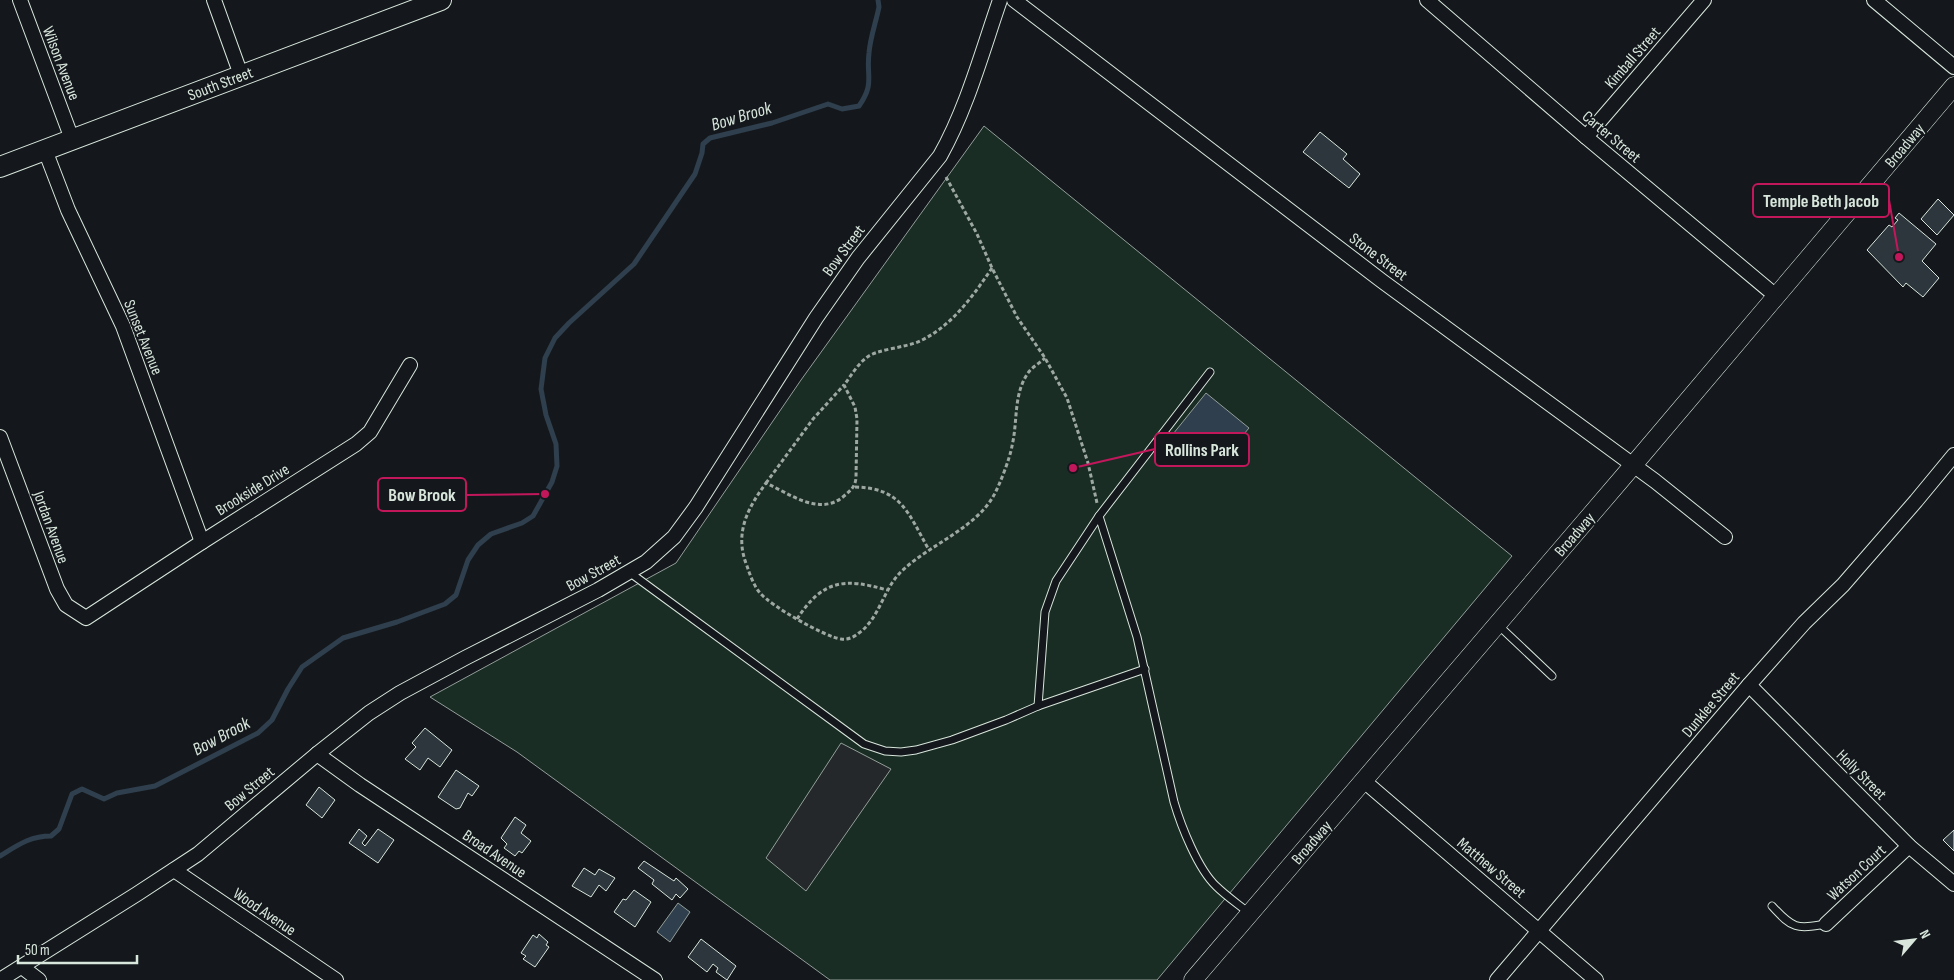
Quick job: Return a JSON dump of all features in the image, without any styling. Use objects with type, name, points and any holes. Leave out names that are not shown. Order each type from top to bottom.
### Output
[{"type":"main road","name":"South Street","points":[[0,167],[241,75],[410,5],[441,0]]},
{"type":"street","name":"Wilson Avenue","points":[[20,0],[72,139]]},
{"type":"street","points":[[214,0],[241,75]]},
{"type":"street","name":"Bow Street","points":[[0,980],[198,854],[369,713],[400,693],[465,658],[598,590],[646,562],[674,537],[696,507],[816,318],[858,258],[940,156],[964,106],[1000,0]]},
{"type":"street","name":"Stone Street","points":[[1014,0],[1366,269],[1655,481],[1725,537]]},
{"type":"street","name":"Carter Street","points":[[1427,0],[1586,137],[1776,296]]},
{"type":"street","name":"Kimball Street","points":[[1586,137],[1704,0]]},
{"type":"street","points":[[1874,0],[1954,67]]},
{"type":"street","name":"Broadway","points":[[1193,980],[1633,466],[1954,86]]},
{"type":"street","name":"Sunset Avenue","points":[[45,150],[68,210],[123,326],[202,542]]},
{"type":"street","name":"Brookside Drive","points":[[86,618],[363,438],[370,432],[410,365]]},
{"type":"street","name":"Jordan Avenue","points":[[0,437],[57,589],[66,604],[86,618]]},
{"type":"street","name":"Dunklee Street","points":[[1497,980],[1749,685],[1804,623],[1843,585],[1954,455]]},
{"type":"street","name":"Holly Street","points":[[1749,685],[1909,846],[1954,884]]},
{"type":"street","name":"Broad Avenue","points":[[317,754],[360,785],[655,980]]},
{"type":"street","name":"Matthew Street","points":[[1364,781],[1596,980]]},
{"type":"street","name":"Watson Court","points":[[1826,924],[1909,846]]},
{"type":"street","name":"Wood Avenue","points":[[174,870],[336,980]]},
{"type":"street","points":[[22,967],[39,980]]},
{"type":"lane","points":[[1038,706],[1045,612],[1056,581],[1100,516],[1210,372]]},
{"type":"lane","points":[[1100,516],[1137,637],[1180,823],[1206,873],[1215,885],[1250,914]]},
{"type":"lane","points":[[629,572],[864,744],[884,751],[901,752],[916,750],[952,740],[1038,706],[1145,669]]},
{"type":"lane","points":[[1497,624],[1552,676]]},
{"type":"lane","points":[[1772,906],[1787,922],[1797,927],[1826,924]]},
{"type":"path","points":[[946,177],[977,234],[1017,316],[1045,358],[1068,398],[1088,463],[1100,516]]},
{"type":"path","points":[[992,268],[965,305],[940,328],[920,341],[866,357],[813,419],[766,483],[748,510],[743,524],[741,540],[742,555],[759,592],[780,610],[836,638],[843,640],[850,638],[867,626],[876,615],[887,590],[903,569],[962,528],[983,509],[993,496],[1012,447],[1018,392],[1029,372],[1045,358]]},
{"type":"path","points":[[766,483],[811,504],[821,506],[831,505],[839,501],[854,487],[856,478],[857,419],[855,407],[844,385]]},
{"type":"path","points":[[854,487],[881,490],[892,495],[909,516],[929,550]]},
{"type":"path","points":[[797,619],[814,597],[837,584],[864,584],[887,590]]},
{"type":"green space","points":[[984,126],[1512,556],[1157,980],[830,980],[517,752],[430,697],[676,563],[801,380]]},
{"type":"shaded area","points":[[841,743],[891,769],[806,891],[766,858]]},
{"type":"water","points":[[1206,393],[1249,428],[1228,453],[1203,433],[1186,453],[1169,439]]},
{"type":"water","points":[[678,903],[690,912],[670,942],[657,932]]},
{"type":"building","points":[[1320,132],[1347,154],[1343,159],[1360,174],[1349,188],[1303,152]]},
{"type":"building","points":[[1938,199],[1954,215],[1937,235],[1921,219]]},
{"type":"building","points":[[1899,213],[1936,244],[1922,261],[1939,278],[1923,297],[1906,283],[1903,287],[1867,250],[1889,225],[1892,227],[1898,220],[1895,218]]},
{"type":"building","points":[[425,728],[452,750],[440,767],[428,758],[420,770],[405,759],[416,747],[412,743]]},
{"type":"building","points":[[456,770],[479,786],[472,796],[468,793],[460,808],[456,809],[438,797]]},
{"type":"building","points":[[319,787],[335,800],[322,818],[306,805]]},
{"type":"building","points":[[515,817],[526,825],[521,833],[531,841],[522,853],[519,851],[515,856],[504,848],[507,844],[501,838]]},
{"type":"building","points":[[359,829],[367,836],[362,843],[365,846],[378,829],[394,840],[378,863],[349,843]]},
{"type":"building","points":[[1954,830],[1954,851],[1943,840]]},
{"type":"building","points":[[644,861],[674,881],[676,878],[688,889],[680,898],[676,894],[672,900],[652,884],[654,880],[638,868]]},
{"type":"building","points":[[584,868],[595,875],[599,869],[615,878],[606,891],[599,885],[591,897],[572,886]]},
{"type":"building","points":[[634,890],[651,902],[635,927],[614,912],[623,899],[626,900]]},
{"type":"building","points":[[539,934],[548,942],[546,945],[549,947],[535,967],[523,959],[526,956],[521,953],[533,935],[537,938]]},
{"type":"building","points":[[701,939],[736,966],[727,980],[716,972],[718,968],[713,964],[707,972],[688,957]]},
{"type":"waterway","name":"Bow Brook","points":[[0,856],[30,839],[51,836],[59,829],[72,794],[82,789],[104,799],[117,793],[155,786],[258,733],[272,720],[302,667],[343,638],[397,622],[445,604],[456,595],[468,560],[478,545],[491,534],[522,523],[533,516],[552,482],[557,466],[556,444],[546,415],[541,389],[545,358],[555,338],[634,264],[695,174],[703,144],[710,138],[772,123],[828,104],[842,109],[859,106],[867,91],[869,80],[868,61],[879,7],[878,0]]},
{"type":"place","name":"Temple Beth Jacob","points":[[1899,257]]},
{"type":"place","name":"Rollins Park","points":[[1073,468]]},
{"type":"place","name":"Bow Brook","points":[[545,494]]}]
